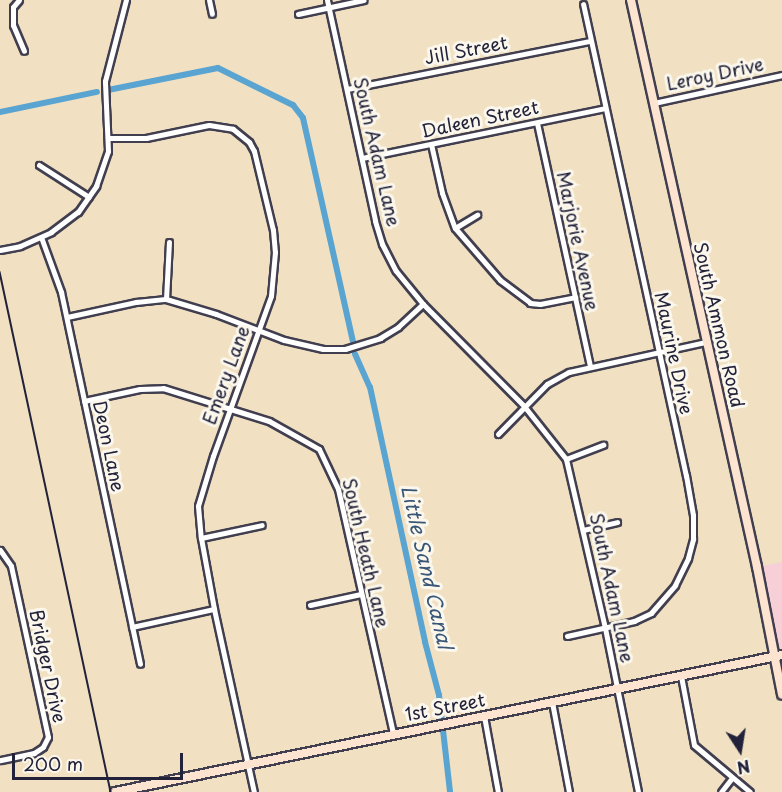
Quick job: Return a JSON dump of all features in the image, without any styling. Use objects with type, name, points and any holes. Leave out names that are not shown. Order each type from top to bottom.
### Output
[{"type":"main road","name":"South Ammon Road","points":[[631,0],[705,342],[778,656],[782,695]]},
{"type":"main road","name":"1st Street","points":[[115,792],[778,656]]},
{"type":"street","points":[[19,0],[13,7],[12,25],[24,51]]},
{"type":"street","points":[[209,0],[212,14]]},
{"type":"street","name":"South Adam Lane","points":[[327,0],[382,244],[396,271],[423,304],[524,406],[566,459],[606,628],[638,792]]},
{"type":"street","points":[[298,14],[364,0]]},
{"type":"street","points":[[0,250],[41,237],[68,220],[89,197],[104,169],[109,138],[105,81],[125,2],[118,1]]},
{"type":"street","name":"Maurine Drive","points":[[567,636],[606,628],[651,614],[675,585],[688,558],[693,539],[693,515],[686,476],[583,4]]},
{"type":"street","name":"Jill Street","points":[[347,89],[590,41]]},
{"type":"street","name":"Leroy Drive","points":[[654,103],[782,75]]},
{"type":"street","name":"Daleen Street","points":[[362,158],[605,108]]},
{"type":"street","name":"Marjorie Avenue","points":[[537,123],[590,366]]},
{"type":"street","name":"Emery Lane","points":[[109,138],[146,138],[208,125],[221,125],[233,129],[249,142],[261,179],[275,252],[271,296],[229,410],[198,506],[201,538],[214,609],[250,763],[254,792]]},
{"type":"street","points":[[431,144],[442,193],[456,228],[492,272],[522,298],[540,304],[575,297]]},
{"type":"street","points":[[39,165],[89,197]]},
{"type":"street","points":[[456,228],[477,215]]},
{"type":"street","name":"Deon Lane","points":[[41,237],[56,277],[67,317],[140,664]]},
{"type":"street","points":[[166,299],[169,242]]},
{"type":"street","points":[[67,317],[136,302],[166,299],[284,340],[323,349],[345,349],[380,338],[398,327],[423,304]]},
{"type":"street","points":[[498,434],[547,384],[569,372],[705,342]]},
{"type":"street","name":"South Heath Lane","points":[[84,401],[163,388],[269,421],[319,449],[338,489],[393,734]]},
{"type":"street","points":[[566,459],[603,445]]},
{"type":"street","points":[[584,530],[617,522]]},
{"type":"street","points":[[201,538],[262,525]]},
{"type":"street","name":"Bridger Drive","points":[[0,550],[11,566],[48,737],[43,747],[34,753],[0,760]]},
{"type":"street","points":[[310,605],[361,594]]},
{"type":"street","points":[[132,627],[214,609]]},
{"type":"street","points":[[681,676],[694,745],[750,792]]},
{"type":"street","points":[[552,702],[569,792]]},
{"type":"street","points":[[484,716],[498,792]]},
{"type":"street","points":[[721,792],[732,778]]},
{"type":"shaded area","points":[[782,562],[782,695],[757,567]]},
{"type":"waterway","name":"Little Sand Canal","points":[[108,90],[218,68],[293,105],[303,118],[353,341]]},
{"type":"waterway","name":"Little Sand Canal","points":[[0,112],[97,92]]},
{"type":"waterway","name":"Little Sand Canal","points":[[355,354],[370,387],[425,642],[439,695],[450,792]]},
{"type":"railway","points":[[0,272],[111,792]]}]
